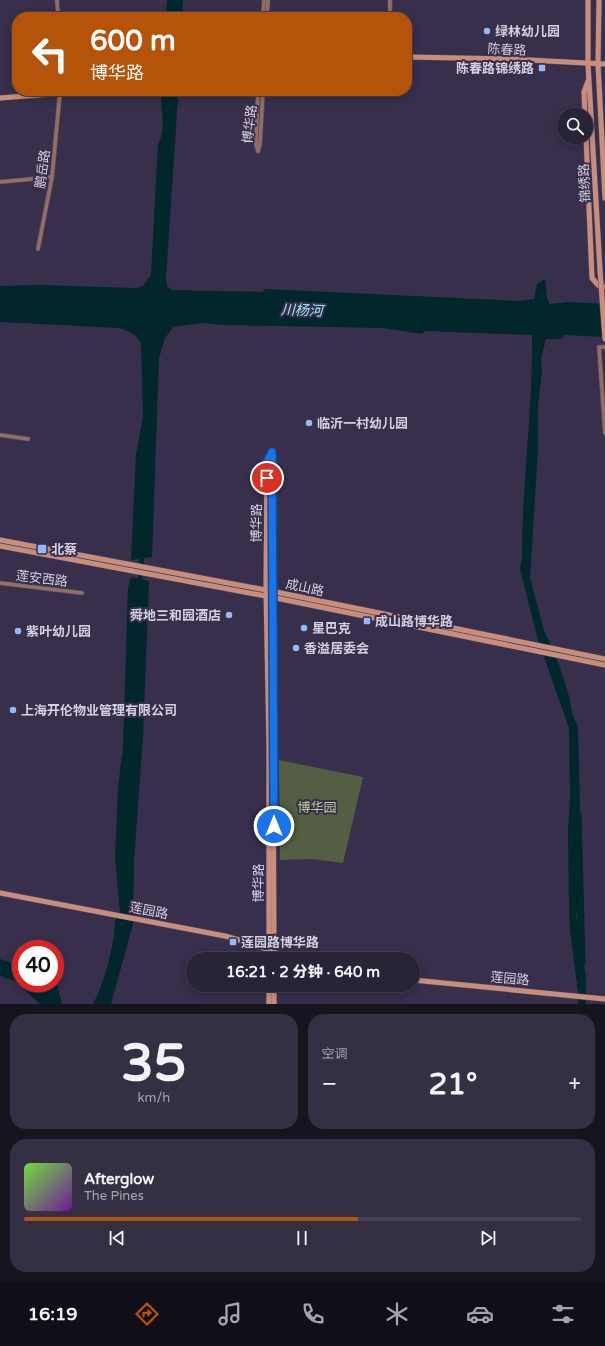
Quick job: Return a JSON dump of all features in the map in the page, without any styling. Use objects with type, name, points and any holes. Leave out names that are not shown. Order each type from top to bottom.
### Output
[{"type":"main road","name":"锦绣路","points":[[588,0],[588,64],[605,339]]},
{"type":"main road","name":"锦绣路","points":[[599,0],[598,64],[605,198]]},
{"type":"main road","name":"陈春路","points":[[412,57],[510,59],[605,64]]},
{"type":"main road","name":"锦绣路","points":[[585,108],[584,92],[589,79]]},
{"type":"main road","points":[[0,98],[24,96]]},
{"type":"main road","name":"锦绣路","points":[[586,144],[592,278],[598,285],[605,287]]},
{"type":"main road","name":"博华路","points":[[269,594],[272,452],[267,462],[269,594],[274,704],[271,951]]},
{"type":"main road","name":"成山路","points":[[0,540],[126,567]]},
{"type":"main road","name":"成山路","points":[[0,546],[157,572],[269,594],[569,655],[605,665]]},
{"type":"main road","name":"成山路","points":[[569,655],[605,659]]},
{"type":"main road","name":"莲园路","points":[[0,893],[225,936],[271,951]]},
{"type":"main road","name":"莲园路","points":[[420,981],[588,996],[605,999]]},
{"type":"main road","points":[[269,992],[270,1004]]},
{"type":"main road","points":[[274,992],[274,1004]]},
{"type":"street","points":[[57,0],[58,12]]},
{"type":"street","points":[[263,12],[264,0]]},
{"type":"street","points":[[267,12],[268,0]]},
{"type":"street","points":[[390,0],[390,12]]},
{"type":"street","name":"鹏岳路","points":[[38,249],[52,177],[60,96]]},
{"type":"street","name":"博华路","points":[[258,96],[256,144],[258,150],[260,144],[263,96]]},
{"type":"street","points":[[0,182],[52,177]]},
{"type":"street","points":[[605,347],[599,347],[605,433]]},
{"type":"street","points":[[0,435],[28,439]]},
{"type":"street","name":"莲安西路","points":[[0,583],[82,593]]},
{"type":"green space","name":"博华园","points":[[279,760],[363,777],[343,863],[311,859],[280,860]]},
{"type":"water","points":[[167,0],[183,0],[182,12],[166,12]]},
{"type":"water","name":"川杨河","points":[[161,96],[178,96],[166,278],[167,286],[172,290],[262,292],[265,289],[519,301],[534,299],[537,284],[545,279],[547,298],[550,304],[568,302],[605,304],[605,337],[565,335],[561,339],[546,339],[541,359],[542,371],[538,406],[538,448],[530,578],[544,630],[559,665],[569,696],[572,713],[578,727],[580,902],[576,915],[581,933],[582,954],[586,976],[586,1004],[578,1004],[578,992],[570,930],[568,830],[570,799],[569,728],[538,640],[520,569],[522,558],[522,530],[531,391],[532,335],[425,331],[422,334],[383,328],[222,325],[202,323],[173,327],[165,338],[159,358],[152,557],[131,560],[136,454],[143,417],[141,343],[132,333],[119,328],[0,322],[0,286],[39,285],[136,288],[143,286],[151,275],[158,144],[161,138],[163,125]]},
{"type":"water","points":[[131,577],[149,581],[143,736],[134,860],[133,924],[111,1004],[93,1004],[106,971],[111,953],[115,922],[120,913],[115,857],[118,787],[123,747],[128,588]]},
{"type":"water","points":[[0,959],[12,963],[12,980],[0,976]]},
{"type":"water","points":[[27,992],[59,992],[62,1004],[40,1004]]},
{"type":"waterway","points":[[140,584],[142,553]]},
{"type":"waterway","points":[[578,815],[582,962]]},
{"type":"place","name":"绿林幼儿园","points":[[487,31]]},
{"type":"place","name":"陈春路锦绣路","points":[[542,68]]},
{"type":"place","name":"临沂一村幼儿园","points":[[309,423]]},
{"type":"place","name":"北蔡","points":[[42,549]]},
{"type":"place","name":"舜地三和园酒店","points":[[229,615]]},
{"type":"place","name":"成山路博华路","points":[[367,621]]},
{"type":"place","name":"星巴克","points":[[304,628]]},
{"type":"place","name":"紫叶幼儿园","points":[[18,631]]},
{"type":"place","name":"香溢居委会","points":[[296,648]]},
{"type":"place","name":"上海开伦物业管理有限公司","points":[[13,710]]},
{"type":"place","name":"莲园路博华路","points":[[233,942]]},
{"type":"route","points":[[267,478],[268,456],[272,452],[271,597],[274,704],[274,826]]}]
